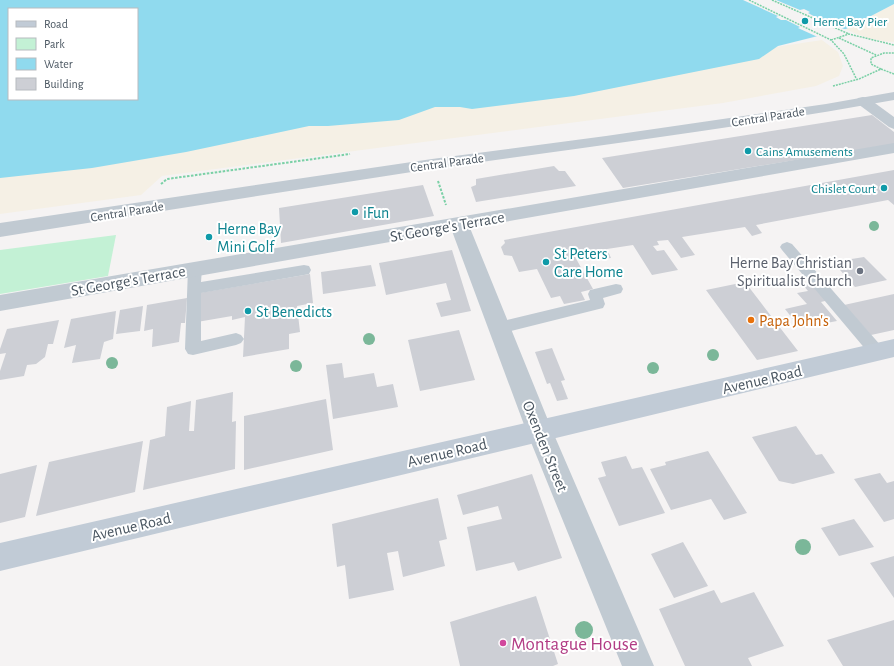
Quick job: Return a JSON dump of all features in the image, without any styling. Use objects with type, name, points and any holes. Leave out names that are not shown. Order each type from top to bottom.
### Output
[{"type":"main road","name":"Avenue Road","points":[[0,557],[885,350]]},
{"type":"street","name":"Central Parade","points":[[0,230],[432,164],[606,140],[894,96]]},
{"type":"street","points":[[863,101],[894,124]]},
{"type":"street","name":"St George's Terrace","points":[[0,303],[894,148]]},
{"type":"street","name":"Oxenden Street","points":[[456,224],[539,430],[638,666]]},
{"type":"lane","points":[[786,247],[885,350]]},
{"type":"lane","points":[[194,269],[193,348],[236,339]]},
{"type":"lane","points":[[194,289],[304,270]]},
{"type":"lane","points":[[499,328],[598,304],[595,294],[616,289]]},
{"type":"path","points":[[749,0],[831,40],[844,54],[856,79]]},
{"type":"path","points":[[772,0],[849,34],[894,45]]},
{"type":"path","points":[[831,40],[849,34]]},
{"type":"path","points":[[838,38],[876,56]]},
{"type":"path","points":[[881,69],[894,74]]},
{"type":"path","points":[[432,164],[456,224]]},
{"type":"green space","points":[[116,235],[108,276],[0,294],[0,250]]},
{"type":"sand","points":[[894,4],[894,42],[869,38],[846,29]]},
{"type":"sand","points":[[822,40],[838,52],[843,66],[839,76],[816,86],[723,103],[162,176],[141,195],[0,214],[0,149],[251,126]]},
{"type":"water","points":[[0,0],[894,0],[894,4],[846,29],[778,46],[759,59],[574,96],[472,109],[460,107],[435,107],[399,120],[328,126],[309,126],[186,152],[92,168],[0,178]]},
{"type":"pier","name":"Herne Bay Pier","points":[[743,0],[776,0],[800,10],[804,9],[810,12],[808,13],[823,21],[847,30],[820,38]]},
{"type":"building","name":"Cains Amusements","points":[[872,115],[894,132],[894,144],[623,188],[602,158]]},
{"type":"building","points":[[554,166],[559,171],[565,171],[576,186],[476,202],[471,187],[476,185],[476,179]]},
{"type":"building","points":[[894,170],[894,205],[888,200],[756,225],[762,233],[752,236],[745,227],[682,237],[695,255],[681,258],[668,240],[657,241],[659,245],[653,246],[657,251],[664,250],[678,270],[652,275],[633,245],[607,249],[611,258],[600,259],[595,250],[574,255],[593,289],[581,292],[585,300],[564,304],[560,296],[551,298],[537,269],[519,272],[512,256],[504,255],[501,247],[505,243],[504,240]]},
{"type":"building","points":[[423,185],[434,216],[281,243],[279,208]]},
{"type":"building","points":[[452,250],[471,311],[441,317],[436,303],[451,300],[446,283],[386,295],[379,263]]},
{"type":"building","name":"Herne Bay Christian Spiritualist Church","points":[[864,257],[887,280],[855,287],[833,262]]},
{"type":"building","points":[[371,265],[376,286],[323,294],[321,272]]},
{"type":"building","name":"St Benedicts","points":[[310,274],[313,303],[297,306],[300,332],[289,334],[289,349],[243,357],[245,317],[232,320],[232,316],[197,322],[199,293]]},
{"type":"building","name":"Papa John's","points":[[745,282],[798,351],[757,360],[706,290]]},
{"type":"building","points":[[814,283],[829,300],[821,302],[837,321],[800,328],[785,309],[807,304],[797,293],[808,291],[803,285]]},
{"type":"building","points":[[894,294],[894,330],[871,335],[844,305]]},
{"type":"building","points":[[187,298],[185,323],[181,323],[179,342],[152,347],[153,329],[144,331],[147,305]]},
{"type":"building","points":[[143,306],[140,331],[116,334],[120,310]]},
{"type":"building","points":[[116,311],[113,339],[104,342],[100,359],[72,363],[76,345],[64,348],[71,319]]},
{"type":"building","points":[[59,320],[53,344],[48,344],[45,357],[36,364],[27,365],[24,376],[0,380],[0,371],[6,353],[0,354],[0,349],[7,329]]},
{"type":"building","points":[[459,330],[475,380],[420,391],[408,340]]},
{"type":"building","points":[[552,348],[565,380],[561,381],[568,399],[557,401],[550,383],[547,384],[535,352]]},
{"type":"building","points":[[342,363],[344,378],[374,373],[377,387],[393,384],[398,407],[333,419],[326,365]]},
{"type":"building","points":[[233,392],[232,422],[236,421],[235,469],[143,490],[150,440],[165,436],[167,407],[191,401],[189,431],[194,431],[196,400]]},
{"type":"building","points":[[326,399],[333,450],[244,470],[244,416]]},
{"type":"building","points":[[796,426],[816,455],[822,454],[835,473],[793,484],[779,481],[752,437]]},
{"type":"building","points":[[143,441],[135,492],[36,516],[49,462]]},
{"type":"building","points":[[708,451],[747,513],[724,520],[711,499],[671,510],[650,469],[666,465],[665,462]]},
{"type":"building","points":[[626,456],[632,469],[642,467],[665,513],[619,526],[598,478],[606,476],[601,462]]},
{"type":"building","points":[[37,465],[25,517],[0,523],[0,474]]},
{"type":"building","points":[[880,473],[887,483],[894,481],[894,519],[884,522],[854,479]]},
{"type":"building","points":[[532,474],[562,558],[518,571],[514,562],[476,571],[467,527],[502,519],[498,506],[463,515],[457,495]]},
{"type":"building","points":[[438,498],[447,539],[439,541],[445,566],[403,577],[398,551],[387,553],[394,590],[349,599],[345,565],[337,567],[332,524]]},
{"type":"building","points":[[854,519],[874,547],[839,556],[821,528]]},
{"type":"building","points":[[683,542],[708,586],[674,598],[651,554]]},
{"type":"building","points":[[894,556],[894,598],[870,563]]},
{"type":"building","points":[[714,590],[721,603],[754,592],[784,646],[748,658],[752,666],[685,666],[659,609]]},
{"type":"building","name":"Montague House","points":[[536,596],[558,664],[553,666],[460,666],[450,622]]},
{"type":"building","points":[[894,620],[894,666],[843,666],[827,640]]},
{"type":"place","name":"Herne Bay Pier","points":[[805,21]]},
{"type":"place","name":"Cains Amusements","points":[[748,151]]},
{"type":"place","name":"Chislet Court","points":[[884,188]]},
{"type":"place","name":"iFun","points":[[355,212]]},
{"type":"place","name":"Herne Bay Mini Golf","points":[[209,237]]},
{"type":"place","name":"St Peters Care Home","points":[[546,262]]},
{"type":"place","name":"Herne Bay Christian Spiritualist Church","points":[[860,271]]},
{"type":"place","name":"St Benedicts","points":[[248,311]]},
{"type":"place","name":"Papa John's","points":[[751,320]]},
{"type":"place","name":"Montague House","points":[[503,643]]}]
